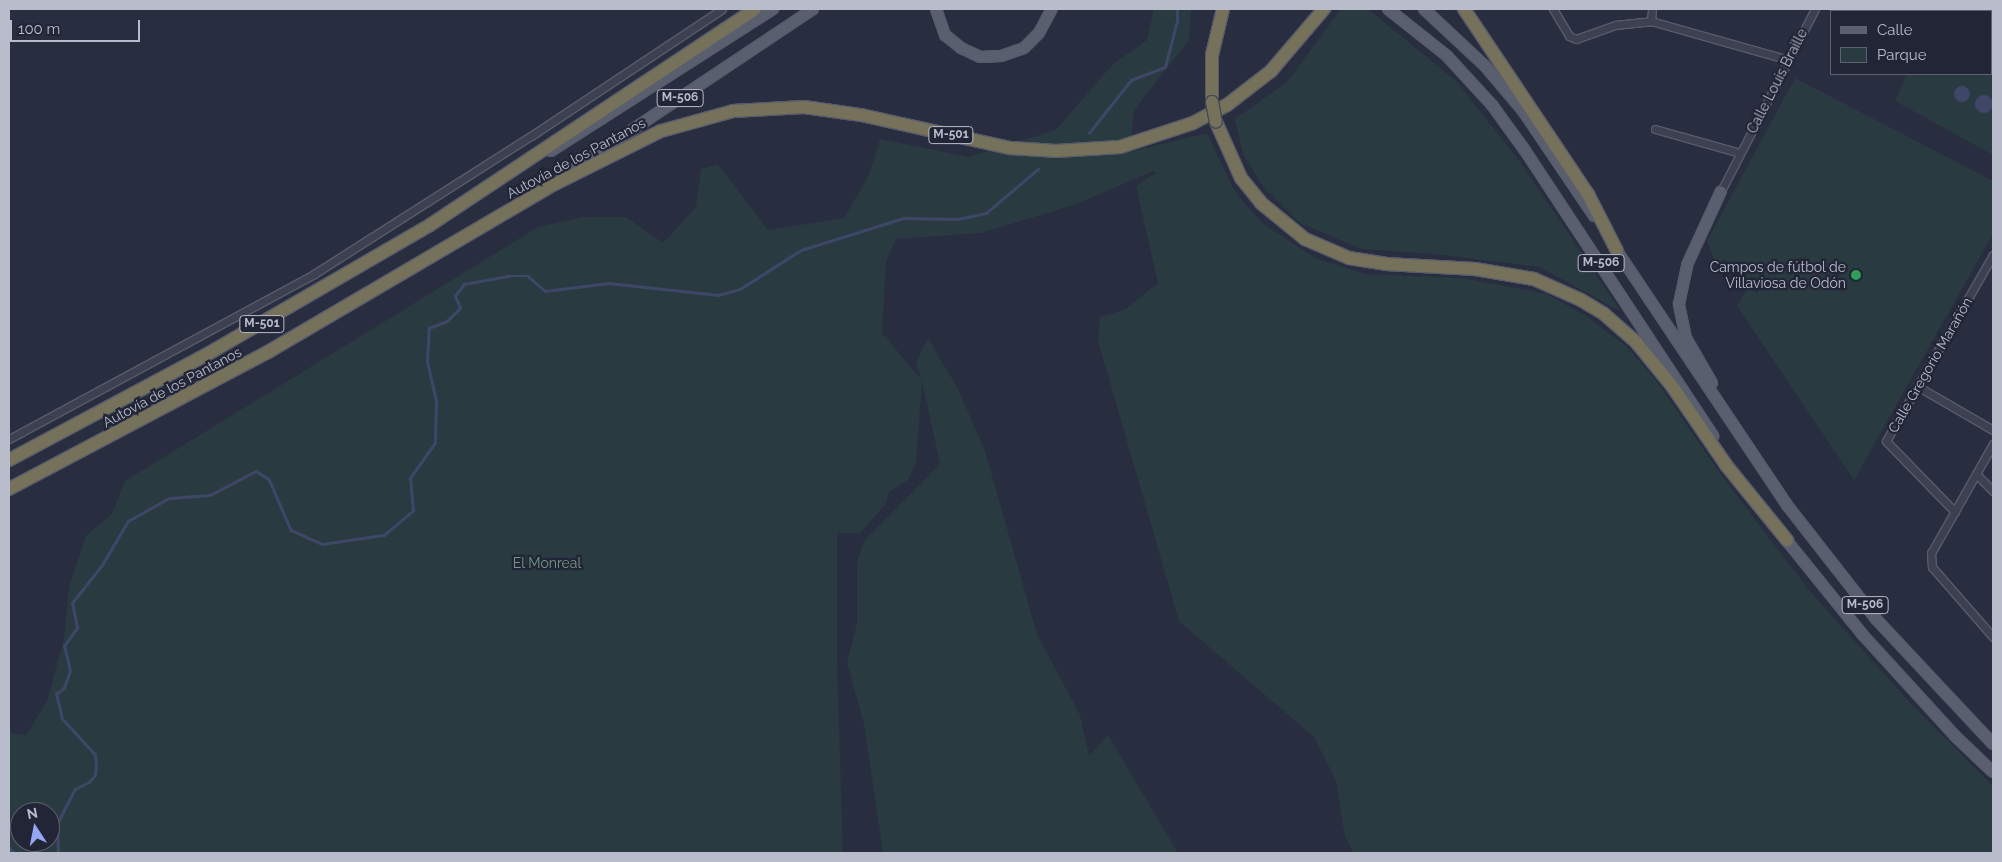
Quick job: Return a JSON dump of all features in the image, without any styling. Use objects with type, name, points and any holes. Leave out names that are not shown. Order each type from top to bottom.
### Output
[{"type":"highway","name":"Autovía de los Pantanos","points":[[9,460],[313,295],[508,175],[755,9]]},
{"type":"highway","points":[[1223,9],[1212,55],[1212,102],[1216,122],[1231,160],[1261,203],[1282,223],[1327,250],[1349,258],[1386,264],[1506,273],[1558,288],[1604,314],[1636,342],[1660,371],[1726,466],[1787,540]]},
{"type":"highway","name":"Autovía de los Pantanos","points":[[9,489],[268,352],[547,188],[661,131],[688,121],[733,111],[777,107],[861,115],[1010,148],[1089,150],[1128,145],[1193,123],[1227,104],[1271,72],[1324,9]]},
{"type":"highway","points":[[1464,9],[1588,194],[1618,251]]},
{"type":"main road","name":"M-506","points":[[508,175],[572,139],[773,9]]},
{"type":"main road","name":"M-506","points":[[547,188],[594,154],[813,9]]},
{"type":"main road","points":[[936,9],[945,35],[961,48],[980,57],[1001,56],[1024,48],[1039,33],[1052,9]]},
{"type":"main road","name":"M-506","points":[[1388,9],[1448,56],[1492,105],[1787,540],[1862,634],[1955,736],[1993,772]]},
{"type":"main road","name":"M-506","points":[[1424,9],[1479,59],[1523,111],[1618,251],[1751,454],[1876,620],[1993,744]]},
{"type":"main road","points":[[1721,191],[1687,265],[1679,304],[1686,338],[1751,454]]},
{"type":"street","points":[[694,28],[717,9]]},
{"type":"street","points":[[9,439],[314,274],[722,9]]},
{"type":"street","points":[[1553,9],[1572,38],[1615,25],[1651,22],[1789,60]]},
{"type":"street","points":[[1651,22],[1652,9]]},
{"type":"street","name":"Calle Louis Braille","points":[[1721,191],[1814,9]]},
{"type":"street","points":[[1655,129],[1740,152]]},
{"type":"street","name":"Calle Gregorio Marañón","points":[[1956,512],[1886,441],[1993,255]]},
{"type":"street","points":[[1917,386],[1993,430]]},
{"type":"street","points":[[1991,631],[1932,567],[1931,552],[1956,512],[1993,444]]},
{"type":"street","points":[[1976,474],[1993,491]]},
{"type":"green space","name":"El Monreal","points":[[1154,9],[1191,9],[1189,40],[1134,110],[1130,152],[1207,133],[1233,188],[1244,203],[1265,225],[1315,258],[1365,274],[1463,278],[1547,294],[1586,316],[1625,345],[1656,380],[1721,475],[1809,590],[1911,704],[1993,786],[1993,853],[1354,853],[1345,837],[1336,781],[1314,737],[1179,621],[1098,341],[1100,317],[1124,310],[1158,283],[1136,186],[1156,173],[1154,171],[1074,205],[981,233],[896,239],[886,262],[882,333],[921,379],[916,362],[928,338],[958,389],[985,451],[1037,634],[1080,715],[1089,756],[1108,735],[1178,853],[883,853],[864,724],[847,663],[857,623],[857,561],[864,541],[940,464],[922,381],[916,462],[908,480],[889,492],[886,504],[860,533],[837,533],[837,664],[843,853],[9,853],[9,733],[26,735],[47,701],[64,639],[69,587],[86,536],[112,514],[125,481],[538,227],[583,217],[626,217],[663,243],[696,207],[701,169],[718,164],[768,230],[844,218],[869,175],[880,139],[969,157],[1056,130],[1112,65],[1147,40]]},
{"type":"green space","points":[[1341,9],[1368,9],[1456,81],[1521,163],[1621,312],[1540,267],[1435,254],[1361,249],[1300,223],[1264,188],[1243,154],[1235,119],[1287,82]]},
{"type":"green space","points":[[1992,73],[1993,155],[1895,101],[1907,75],[1992,75]]},
{"type":"green space","name":"Campos de fútbol de Villaviosa de Odón","points":[[1795,78],[1993,181],[1993,234],[1854,480],[1737,306],[1751,282],[1723,259],[1717,267],[1707,241]]},
{"type":"water","points":[[1959,86],[1965,86],[1970,91],[1968,100],[1959,102],[1954,97],[1954,91]]},
{"type":"water","points":[[1984,95],[1990,98],[1993,104],[1990,110],[1984,113],[1978,110],[1975,104],[1978,98]]},
{"type":"waterway","points":[[1089,133],[1131,80],[1165,67],[1177,21],[1177,9]]},
{"type":"waterway","points":[[58,853],[57,824],[75,789],[89,782],[95,775],[96,766],[95,755],[62,719],[56,694],[64,688],[70,671],[64,646],[77,628],[72,603],[102,565],[128,521],[169,498],[210,495],[256,471],[269,479],[291,530],[322,544],[384,535],[413,511],[410,478],[435,443],[436,401],[427,362],[429,328],[447,321],[460,308],[455,296],[464,284],[508,276],[528,276],[545,291],[608,283],[718,295],[740,289],[801,250],[904,218],[958,219],[986,213],[1038,169]]},
{"type":"waterway","points":[[9,848],[15,853]]},
{"type":"place","name":"Campos de fútbol de Villaviosa de Odón","points":[[1856,275]]}]
